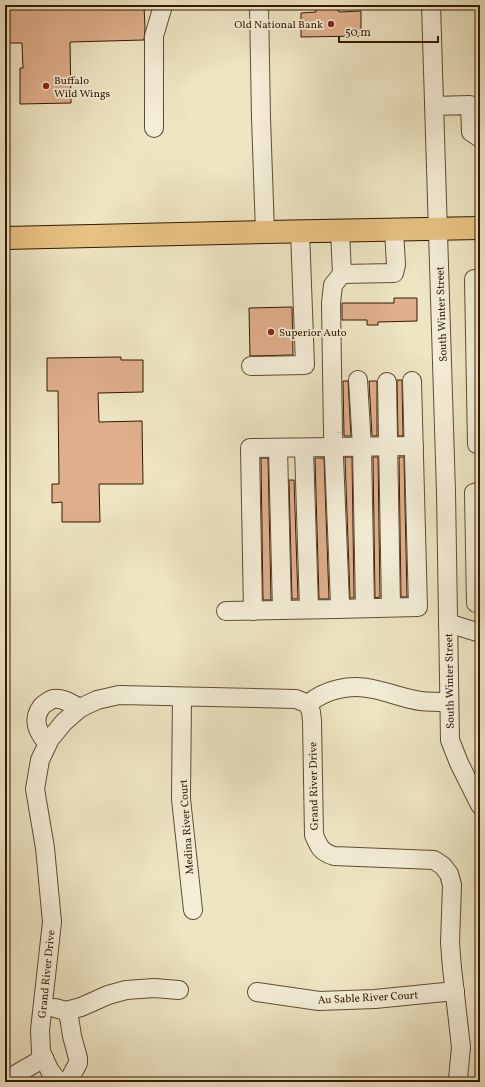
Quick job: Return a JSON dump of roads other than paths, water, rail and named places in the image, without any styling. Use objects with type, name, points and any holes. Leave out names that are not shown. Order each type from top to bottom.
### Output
[{"type":"highway","points":[[5,238],[480,228]]},
{"type":"street","points":[[154,128],[154,36],[162,5]]},
{"type":"street","points":[[260,5],[261,114],[265,232]]},
{"type":"street","name":"South Winter Street","points":[[431,5],[446,492],[450,740],[480,805]]},
{"type":"street","points":[[434,106],[470,105],[471,132],[480,138]]},
{"type":"street","points":[[342,274],[394,273],[396,265],[394,230]]},
{"type":"street","points":[[251,366],[305,365],[300,231]]},
{"type":"street","points":[[336,609],[340,603],[340,595],[334,447],[331,303],[333,285],[342,274],[340,231]]},
{"type":"street","points":[[480,279],[474,279],[477,329],[477,444],[480,446]]},
{"type":"street","points":[[358,380],[362,447],[365,608]]},
{"type":"street","points":[[226,611],[418,607],[412,381]]},
{"type":"street","points":[[387,382],[391,607]]},
{"type":"street","points":[[253,611],[250,448],[414,446]]},
{"type":"street","points":[[278,448],[282,610]]},
{"type":"street","points":[[304,448],[309,610]]},
{"type":"street","points":[[480,491],[474,493],[476,603],[480,602]]},
{"type":"street","name":"South Winter Street","points":[[448,624],[480,633]]},
{"type":"street","points":[[308,704],[317,697],[329,692],[354,687],[372,688],[421,701],[449,702]]},
{"type":"street","name":"Grand River Drive","points":[[59,1081],[50,1071],[41,1052],[40,1030],[52,922],[45,848],[35,789],[40,760],[47,743],[64,722],[80,708],[97,700],[119,695],[296,699],[308,704],[312,721],[314,835],[319,846],[326,853],[334,856],[434,860],[443,866],[449,874],[452,885],[450,943],[461,1048],[462,1081]]},
{"type":"street","name":"Medina River Court","points":[[182,697],[181,799],[193,910]]},
{"type":"street","points":[[47,743],[39,733],[37,722],[37,714],[43,705],[52,699],[65,700],[80,708]]},
{"type":"street","points":[[43,1005],[66,1011],[108,995],[126,990],[154,988],[179,990]]},
{"type":"street","name":"Au Sable River Court","points":[[257,992],[319,1001],[375,999],[455,991]]},
{"type":"street","points":[[59,1081],[78,1063],[69,1017],[66,1011]]},
{"type":"street","points":[[5,1079],[44,1058]]},
{"type":"place","name":"Old National Bank","points":[[331,24]]},
{"type":"place","name":"Buffalo Wild Wings","points":[[46,86]]},
{"type":"place","name":"Superior Auto","points":[[271,332]]}]
